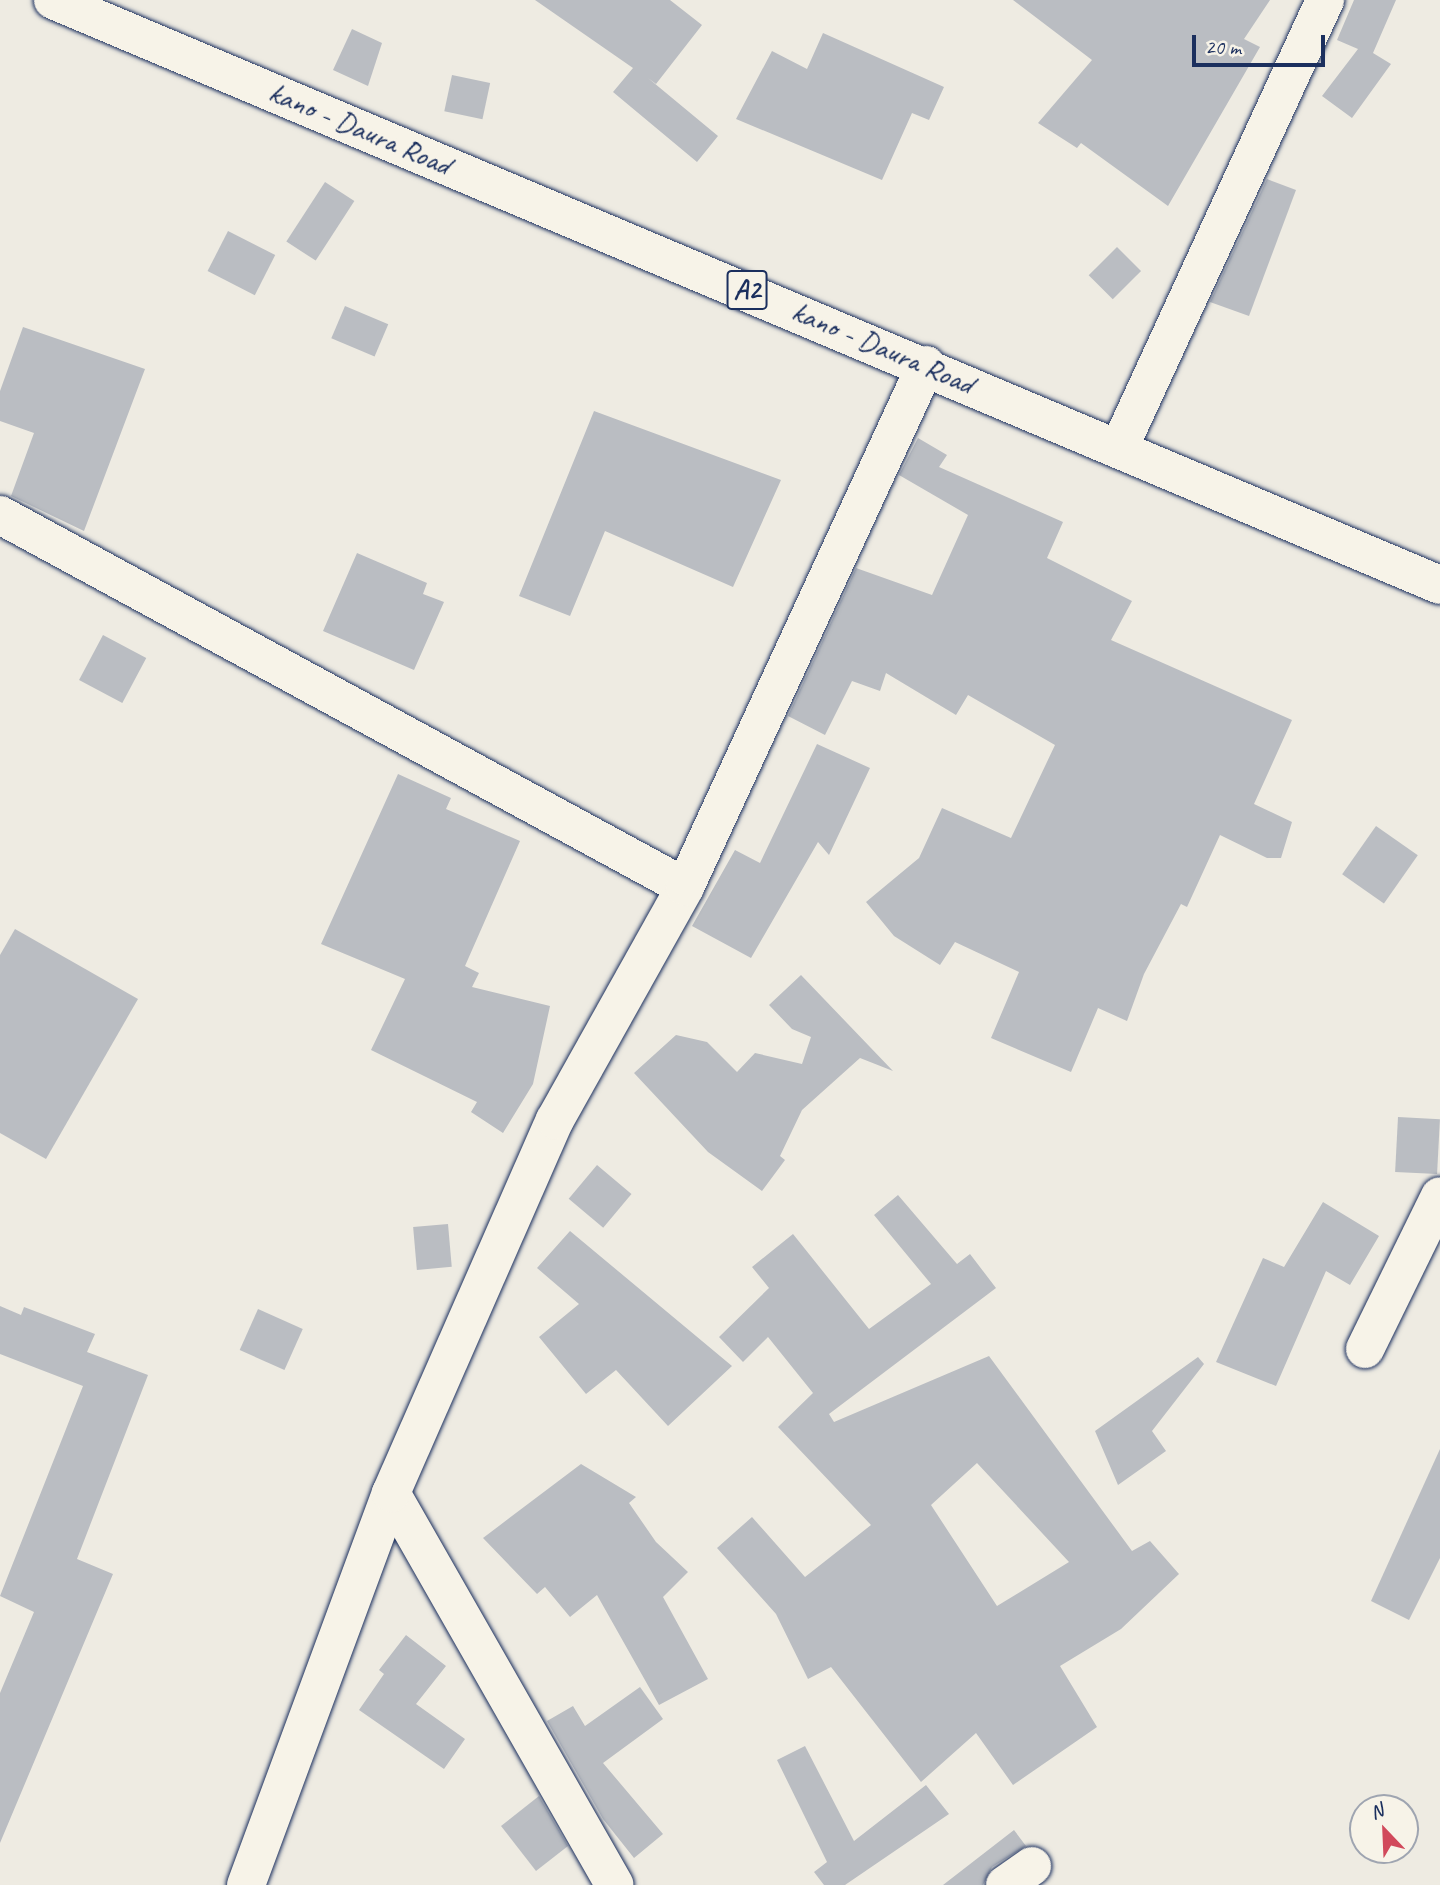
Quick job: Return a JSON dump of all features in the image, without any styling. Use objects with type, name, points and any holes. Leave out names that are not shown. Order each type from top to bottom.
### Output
[{"type":"main road","name":"kano - Daura Road","points":[[52,0],[1120,446],[1440,585]]},
{"type":"main road","points":[[1120,446],[1325,0]]},
{"type":"main road","points":[[246,1885],[391,1493],[555,1120],[685,887],[926,365]]},
{"type":"main road","points":[[0,515],[685,887]]},
{"type":"main road","points":[[1365,1349],[1440,1196]]},
{"type":"main road","points":[[391,1493],[615,1885]]},
{"type":"building","points":[[535,0],[670,0],[702,25],[656,84],[648,78],[718,136],[697,162],[613,92],[633,68]]},
{"type":"building","points":[[1013,0],[1270,0],[1244,39],[1260,47],[1168,206],[1081,143],[1077,148],[1038,123],[1092,60]]},
{"type":"building","points":[[1354,0],[1396,0],[1373,53],[1391,64],[1352,118],[1322,96],[1358,49],[1337,40]]},
{"type":"building","points":[[352,29],[382,43],[368,86],[333,70]]},
{"type":"building","points":[[823,33],[944,87],[929,120],[912,113],[882,180],[736,119],[772,51],[807,69]]},
{"type":"building","points":[[452,75],[490,83],[482,119],[444,111]]},
{"type":"building","points":[[1267,179],[1296,190],[1249,316],[1210,302]]},
{"type":"building","points":[[325,182],[354,201],[316,261],[286,242]]},
{"type":"building","points":[[228,231],[275,255],[255,295],[208,271]]},
{"type":"building","points":[[1117,247],[1141,271],[1113,299],[1089,275]]},
{"type":"building","points":[[345,306],[388,324],[375,357],[331,338]]},
{"type":"building","points":[[23,327],[145,369],[84,531],[11,496],[34,433],[0,421],[0,391]]},
{"type":"building","points":[[594,411],[781,480],[733,587],[605,531],[570,616],[519,596]]},
{"type":"building","points":[[918,438],[947,455],[939,467],[1063,522],[1047,558],[1132,601],[1111,640],[1292,720],[1254,804],[1292,822],[1281,858],[1267,858],[1220,835],[1187,907],[1181,904],[1144,974],[1127,1021],[1098,1008],[1071,1072],[991,1038],[1019,972],[955,942],[940,965],[894,936],[866,902],[919,858],[942,808],[1011,838],[1055,745],[968,695],[956,715],[886,673],[880,691],[852,681],[825,735],[788,716],[856,568],[932,595],[968,515],[899,475]]},
{"type":"building","points":[[357,553],[427,583],[423,594],[444,602],[414,670],[323,631]]},
{"type":"building","points":[[103,635],[146,658],[122,703],[79,680]]},
{"type":"building","points":[[817,744],[870,768],[829,855],[818,842],[751,958],[692,926],[735,850],[760,863]]},
{"type":"building","points":[[398,774],[451,798],[446,809],[520,841],[465,966],[479,973],[472,987],[550,1006],[533,1084],[503,1133],[471,1112],[477,1102],[371,1050],[405,979],[321,944]]},
{"type":"building","points":[[1376,826],[1418,855],[1384,904],[1342,874]]},
{"type":"building","points":[[15,929],[138,999],[46,1159],[0,1133],[0,955]]},
{"type":"building","points":[[801,975],[893,1071],[860,1058],[802,1110],[780,1156],[785,1160],[762,1191],[708,1152],[634,1073],[676,1035],[707,1042],[737,1072],[755,1053],[802,1064],[811,1037],[792,1029],[769,1005]]},
{"type":"building","points":[[1398,1117],[1440,1119],[1437,1174],[1395,1172]]},
{"type":"building","points":[[597,1165],[631,1194],[603,1228],[569,1199]]},
{"type":"building","points":[[898,1195],[957,1264],[970,1254],[996,1288],[829,1414],[834,1422],[989,1356],[1132,1551],[1150,1541],[1179,1574],[1121,1629],[1060,1666],[1097,1727],[1013,1785],[976,1733],[921,1782],[831,1667],[808,1679],[776,1614],[717,1548],[752,1517],[805,1577],[871,1525],[778,1427],[813,1393],[768,1337],[743,1362],[719,1337],[769,1288],[752,1267],[793,1234],[869,1329],[931,1284],[874,1215]],"holes":[[[977,1463],[1069,1562],[997,1606],[931,1505]]]},
{"type":"building","points":[[1323,1202],[1379,1236],[1350,1285],[1326,1271],[1276,1386],[1216,1362],[1263,1258],[1284,1267]]},
{"type":"building","points":[[448,1224],[452,1267],[417,1270],[413,1227]]},
{"type":"building","points":[[570,1231],[732,1366],[668,1426],[616,1370],[586,1394],[539,1337],[579,1304],[537,1268]]},
{"type":"building","points":[[0,1306],[21,1315],[24,1307],[95,1334],[87,1352],[148,1375],[77,1559],[113,1574],[0,1843],[0,1693],[34,1612],[0,1596],[83,1386],[0,1354]]},
{"type":"building","points":[[258,1309],[303,1329],[284,1370],[240,1350]]},
{"type":"building","points":[[1198,1357],[1204,1364],[1152,1431],[1166,1451],[1118,1485],[1095,1431]]},
{"type":"building","points":[[1440,1449],[1440,1558],[1409,1620],[1371,1601]]},
{"type":"building","points":[[581,1464],[636,1497],[629,1503],[656,1542],[688,1572],[663,1597],[708,1679],[659,1705],[597,1595],[570,1617],[545,1587],[537,1594],[483,1538]]},
{"type":"building","points":[[406,1635],[446,1666],[416,1704],[465,1739],[444,1769],[359,1710],[384,1674],[379,1670]]},
{"type":"building","points":[[640,1687],[663,1719],[603,1763],[663,1834],[634,1858],[603,1819],[547,1721],[573,1706],[585,1726]]},
{"type":"building","points":[[805,1746],[854,1841],[926,1785],[949,1814],[845,1885],[824,1885],[814,1872],[827,1862],[777,1760]]},
{"type":"building","points":[[539,1796],[568,1846],[536,1871],[501,1826]]},
{"type":"building","points":[[1014,1830],[1026,1846],[992,1867],[983,1885],[943,1885]]}]
